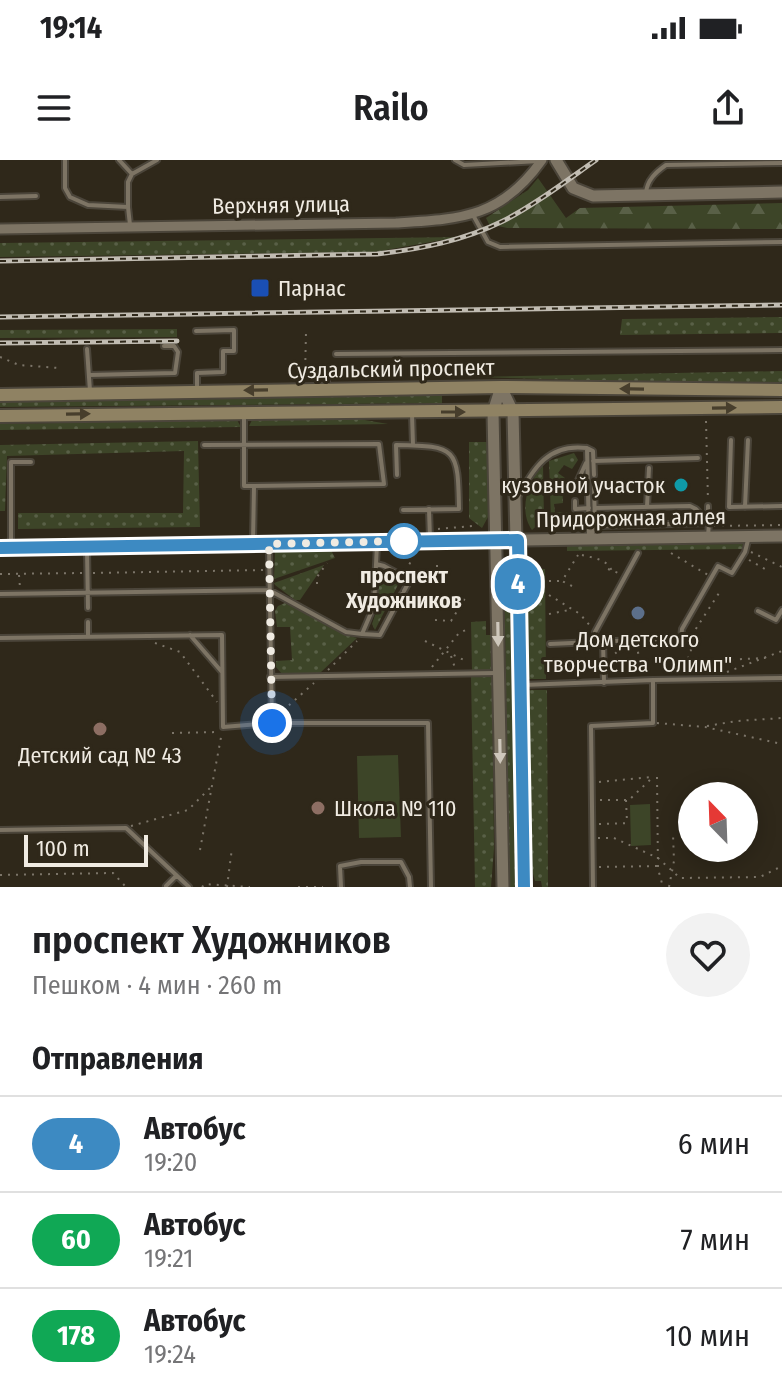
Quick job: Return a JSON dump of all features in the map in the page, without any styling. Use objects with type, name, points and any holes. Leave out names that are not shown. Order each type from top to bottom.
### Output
[{"type":"main road","name":"Суздальский проспект","points":[[0,395],[501,387],[782,390]]},
{"type":"main road","name":"Суздальский проспект","points":[[0,416],[782,407]]},
{"type":"street","name":"Верхняя улица","points":[[0,229],[396,223],[473,215],[512,193],[542,160]]},
{"type":"street","points":[[556,160],[567,182],[581,193],[593,196],[782,192]]},
{"type":"street","points":[[501,387],[513,412],[524,887]]},
{"type":"street","points":[[501,387],[493,412],[503,887]]},
{"type":"street","name":"Придорожная аллея","points":[[5,548],[518,540],[590,538],[614,532],[709,529],[748,536],[782,536]]},
{"type":"lane","points":[[65,160],[65,188],[74,201],[88,205],[128,207]]},
{"type":"lane","points":[[119,160],[132,174]]},
{"type":"lane","points":[[131,228],[128,182],[132,174],[157,160]]},
{"type":"lane","points":[[455,160],[464,165],[542,160]]},
{"type":"lane","points":[[646,195],[655,172],[666,165],[782,163]]},
{"type":"lane","points":[[0,197],[36,196]]},
{"type":"lane","points":[[473,215],[488,242],[500,247],[782,242]]},
{"type":"lane","points":[[196,331],[234,330],[234,351],[223,351],[223,372],[197,373],[197,391]]},
{"type":"lane","points":[[89,375],[175,373],[178,352],[174,346],[164,346]]},
{"type":"lane","points":[[87,349],[90,393]]},
{"type":"lane","points":[[336,354],[782,350]]},
{"type":"lane","points":[[327,368],[327,389]]},
{"type":"lane","points":[[204,445],[244,445],[379,444],[384,484],[244,486],[244,445],[244,412]]},
{"type":"lane","points":[[412,412],[413,445]]},
{"type":"lane","points":[[731,440],[729,507],[782,506]]},
{"type":"lane","points":[[745,507],[748,440]]},
{"type":"lane","points":[[397,475],[396,445],[434,446],[444,449],[456,461],[459,509],[403,510]]},
{"type":"lane","points":[[516,502],[539,463],[562,450],[587,448],[594,475]]},
{"type":"lane","points":[[590,461],[698,458]]},
{"type":"lane","points":[[574,489],[590,461]]},
{"type":"lane","points":[[590,461],[590,538]]},
{"type":"lane","points":[[5,548],[11,462],[31,462]]},
{"type":"lane","points":[[647,507],[649,468]]},
{"type":"lane","points":[[590,538],[595,526],[594,484]]},
{"type":"lane","points":[[253,544],[254,486]]},
{"type":"lane","points":[[575,501],[575,509],[589,508]]},
{"type":"lane","points":[[595,508],[690,506],[696,509],[709,529]]},
{"type":"lane","points":[[708,506],[709,529]]},
{"type":"lane","points":[[429,509],[430,541]]},
{"type":"lane","points":[[595,526],[614,532]]},
{"type":"lane","points":[[550,644],[681,638],[682,629],[718,566],[732,573],[748,544],[748,536]]},
{"type":"lane","points":[[362,634],[374,606],[377,542]]},
{"type":"lane","points":[[269,544],[272,723]]},
{"type":"lane","points":[[87,547],[88,608]]},
{"type":"lane","points":[[596,640],[595,632],[638,553]]},
{"type":"lane","points":[[0,594],[269,590],[346,632],[380,635],[410,580],[376,564]]},
{"type":"lane","points":[[758,611],[776,620],[782,610]]},
{"type":"lane","points":[[88,622],[88,636]]},
{"type":"lane","points":[[190,635],[222,672]]},
{"type":"lane","points":[[0,638],[222,635],[223,729],[272,723],[428,723],[431,887]]},
{"type":"lane","points":[[603,640],[604,683]]},
{"type":"lane","points":[[270,677],[499,673]]},
{"type":"lane","points":[[520,685],[676,680],[704,676],[782,678]]},
{"type":"lane","points":[[593,887],[591,726],[653,723],[653,680]]},
{"type":"lane","points":[[0,830],[126,828],[189,887]]},
{"type":"lane","points":[[341,887],[340,866],[361,862],[401,862],[409,877],[410,887]]},
{"type":"lane","points":[[166,886],[177,876]]},
{"type":"path","points":[[305,376],[306,332]]},
{"type":"path","points":[[0,357],[31,367],[59,368]]},
{"type":"path","points":[[706,421],[708,506]]},
{"type":"path","points":[[709,529],[782,525]]},
{"type":"path","points":[[749,551],[782,567]]},
{"type":"path","points":[[671,553],[712,577]]},
{"type":"path","points":[[562,581],[580,555],[602,560],[612,571]]},
{"type":"path","points":[[742,556],[765,569]]},
{"type":"path","points":[[402,576],[412,560]]},
{"type":"path","points":[[437,560],[437,567]]},
{"type":"path","points":[[317,584],[317,577],[327,563]]},
{"type":"path","points":[[608,569],[626,576]]},
{"type":"path","points":[[0,574],[269,570]]},
{"type":"path","points":[[19,574],[20,593]]},
{"type":"path","points":[[549,581],[562,581],[572,586]]},
{"type":"path","points":[[676,680],[691,652],[690,638],[719,593]]},
{"type":"path","points":[[435,620],[451,621],[467,595]]},
{"type":"path","points":[[549,595],[580,614],[595,632]]},
{"type":"path","points":[[549,614],[570,610]]},
{"type":"path","points":[[426,674],[459,633],[468,629]]},
{"type":"path","points":[[135,636],[180,652],[223,710]]},
{"type":"path","points":[[636,639],[642,681]]},
{"type":"path","points":[[603,640],[623,661],[642,672]]},
{"type":"path","points":[[425,641],[468,662]]},
{"type":"path","points":[[696,661],[704,676],[782,651]]},
{"type":"path","points":[[450,653],[457,673]]},
{"type":"path","points":[[676,662],[766,658]]},
{"type":"path","points":[[705,727],[782,718]]},
{"type":"path","points":[[653,723],[705,727],[782,744]]},
{"type":"path","points":[[172,733],[223,729],[200,850]]},
{"type":"path","points":[[592,783],[653,777],[629,800],[592,800]]},
{"type":"path","points":[[657,777],[658,866],[663,887]]},
{"type":"path","points":[[126,828],[188,810],[212,786]]},
{"type":"path","points":[[592,824],[628,823],[626,800]]},
{"type":"path","points":[[670,885],[674,861],[673,834]]},
{"type":"path","points":[[593,839],[614,838],[658,858],[680,878],[760,877],[782,866]]},
{"type":"path","points":[[227,886],[232,848]]},
{"type":"path","points":[[593,868],[658,866]]},
{"type":"path","points":[[0,875],[113,873],[126,887]]},
{"type":"path","points":[[670,885],[680,878]]},
{"type":"path","points":[[202,887],[205,884],[250,887]]},
{"type":"path","points":[[298,887],[323,887]]},
{"type":"green space","points":[[538,178],[566,218],[580,208],[782,203],[782,229],[507,228],[489,224],[486,218],[528,190]]},
{"type":"green space","points":[[459,237],[375,252],[0,257],[0,243]]},
{"type":"green space","points":[[782,317],[782,333],[620,335],[622,319]]},
{"type":"green space","points":[[177,329],[177,337],[0,338],[0,330]]},
{"type":"green space","points":[[782,371],[782,382],[693,383],[475,377]]},
{"type":"green space","points":[[442,394],[442,403],[0,407],[0,402]]},
{"type":"green space","points":[[359,419],[388,424],[249,426],[252,420]]},
{"type":"green space","points":[[237,420],[241,427],[0,430],[0,424]]},
{"type":"green space","points":[[198,441],[200,527],[18,529],[18,513],[183,513],[184,451],[7,456],[5,511],[0,511],[0,445]]},
{"type":"green space","points":[[469,442],[487,442],[488,517],[482,528],[469,518]]},
{"type":"green space","points":[[574,453],[578,460],[572,469],[564,465],[558,473],[565,478],[562,484],[563,503],[554,504],[555,512],[576,513],[579,518],[551,520],[549,461]]},
{"type":"green space","points":[[543,465],[544,519],[532,530],[525,505],[533,480]]},
{"type":"green space","points":[[743,544],[742,549],[567,551],[567,546]]},
{"type":"green space","points":[[331,550],[335,558],[274,579],[275,551]]},
{"type":"green space","points":[[504,562],[511,562],[516,887],[509,887]]},
{"type":"green space","points":[[324,565],[300,600],[295,600],[274,583]]},
{"type":"green space","points":[[384,568],[397,575],[400,581],[375,630],[372,624],[377,609],[380,571]]},
{"type":"green space","points":[[524,569],[545,569],[546,679],[527,679]]},
{"type":"green space","points":[[285,603],[357,638],[320,673],[282,674],[276,667],[276,661],[292,660],[290,627],[277,627],[275,611]]},
{"type":"green space","points":[[486,621],[486,635],[492,635],[492,670],[472,670],[471,622]]},
{"type":"green space","points":[[471,677],[492,677],[494,848],[491,887],[475,887]]},
{"type":"green space","points":[[527,690],[547,690],[548,887],[542,887],[541,881],[535,881],[530,863]]},
{"type":"green space","points":[[398,755],[401,837],[359,838],[357,756]]},
{"type":"green space","points":[[650,804],[651,845],[631,846],[630,805]]},
{"type":"railway","points":[[0,261],[377,254],[409,250],[457,239],[503,221],[596,160]]},
{"type":"railway","points":[[0,317],[782,305]]},
{"type":"railway","points":[[0,343],[177,341]]},
{"type":"bus line","name":"4","points":[[0,548],[518,540],[524,887]]},
{"type":"place","name":"Парнас","points":[[260,288]]},
{"type":"place","name":"кузовной участок","points":[[681,485]]},
{"type":"place","name":"проспект Художников","points":[[404,541]]},
{"type":"place","name":"Дом детского творчества \"Олимп\"","points":[[638,613]]},
{"type":"place","name":"Детский сад № 43","points":[[100,729]]},
{"type":"place","name":"Школа № 110","points":[[318,808]]},
{"type":"route","points":[[272,723],[269,544],[404,541]]}]
